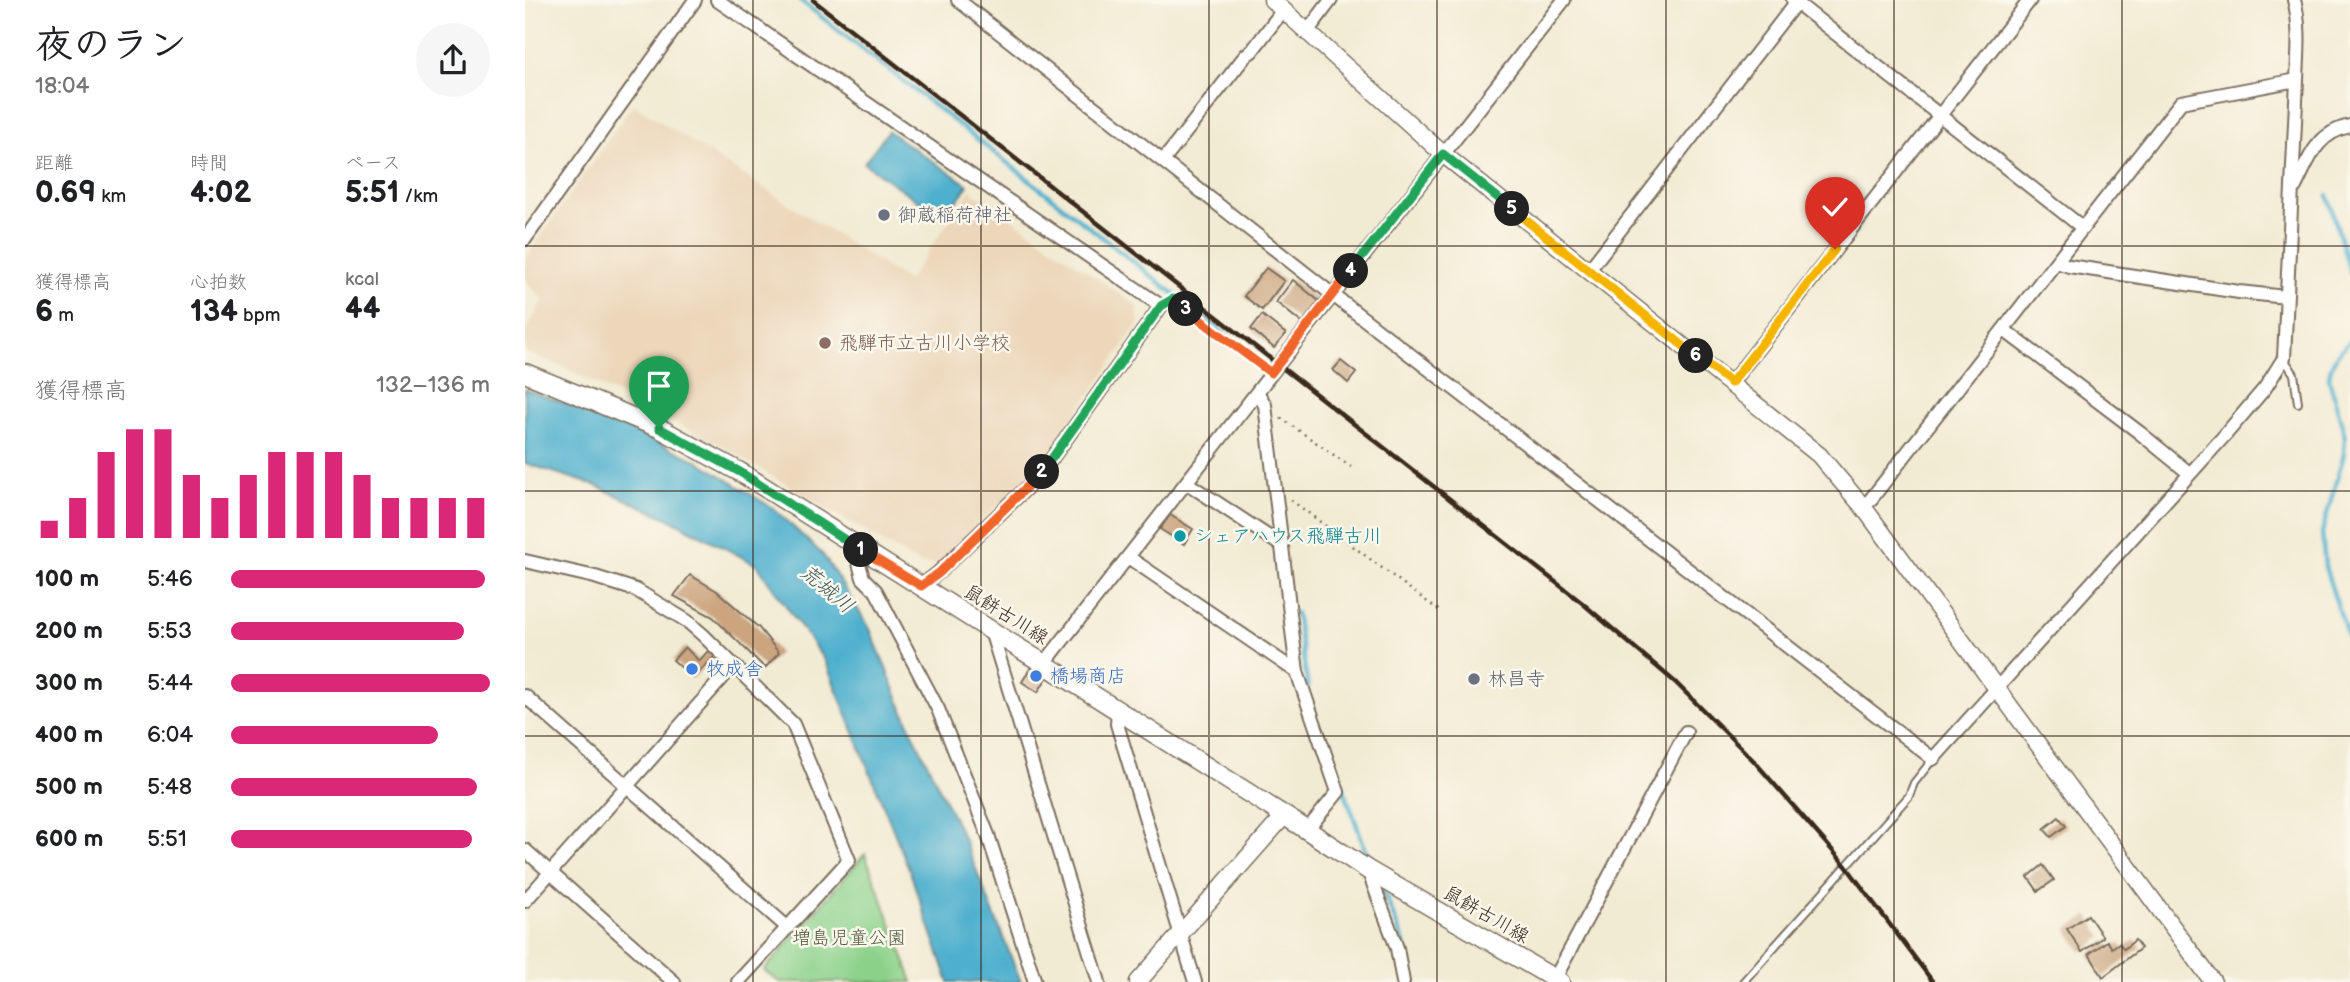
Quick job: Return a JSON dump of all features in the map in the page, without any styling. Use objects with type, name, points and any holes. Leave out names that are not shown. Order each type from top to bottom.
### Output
[{"type":"main road","name":"鼠餅古川線","points":[[525,373],[659,428],[740,472],[1368,870],[1556,981]]},
{"type":"street","points":[[525,239],[695,0]]},
{"type":"street","points":[[717,0],[1161,306],[1040,475],[939,573],[921,586]]},
{"type":"street","points":[[958,0],[1333,295],[1933,760],[2265,388],[2284,358],[2297,80],[2297,12],[2294,0]]},
{"type":"street","points":[[1307,32],[1331,0]]},
{"type":"street","points":[[1044,664],[1564,0]]},
{"type":"street","points":[[1731,383],[2030,0]]},
{"type":"street","points":[[1589,270],[1796,1],[2083,228]]},
{"type":"street","points":[[1163,161],[1246,55],[1252,51],[1278,5],[1443,154],[1819,455],[1864,509],[2213,982]]},
{"type":"street","points":[[1864,509],[2181,102],[2297,80]]},
{"type":"street","points":[[2293,191],[2317,144],[2329,132],[2350,126]]},
{"type":"street","points":[[2057,262],[2239,292],[2286,297]]},
{"type":"street","points":[[2004,330],[2189,473]]},
{"type":"street","points":[[1257,391],[1265,405],[1297,671],[1338,792],[1307,830]]},
{"type":"street","points":[[1187,483],[1281,545]]},
{"type":"street","points":[[854,545],[863,578],[876,591],[938,709],[988,835],[1035,982]]},
{"type":"street","points":[[1128,557],[1297,671]]},
{"type":"street","points":[[525,561],[595,577],[636,590],[687,621],[793,724],[849,860],[738,982]]},
{"type":"street","points":[[991,631],[1099,982]]},
{"type":"street","points":[[525,901],[733,666]]},
{"type":"street","points":[[525,696],[788,928]]},
{"type":"street","points":[[1118,711],[1117,724],[1195,982]]},
{"type":"street","points":[[1556,981],[1686,732]]},
{"type":"street","points":[[1138,982],[1285,816]]},
{"type":"street","points":[[525,850],[674,982]]},
{"type":"street","points":[[1368,870],[1397,948],[1403,982]]},
{"type":"lane","points":[[2284,358],[2294,374],[2298,402]]},
{"type":"lane","points":[[1743,982],[1909,796],[1914,783],[1933,760]]},
{"type":"path","points":[[1161,306],[1173,299],[1271,373]]},
{"type":"path","points":[[1265,405],[1351,467]]},
{"type":"path","points":[[1274,487],[1441,612]]},
{"type":"shaded area","name":"飛騨市立古川小学校","points":[[633,104],[908,281],[970,190],[1136,305],[1139,323],[1041,465],[937,564],[920,564],[718,444],[561,366],[525,352],[525,333],[543,299],[525,281],[525,259]]},
{"type":"green space","name":"増島児童公園","points":[[865,854],[913,982],[779,982],[764,970]]},
{"type":"water","points":[[888,131],[968,185],[944,219],[864,163]]},
{"type":"water","name":"荒城川","points":[[525,389],[599,416],[698,461],[774,509],[823,555],[869,627],[910,727],[965,842],[1021,982],[949,982],[909,869],[825,661],[757,565],[678,523],[594,485],[525,463]]},
{"type":"building","points":[[1266,268],[1284,281],[1262,310],[1244,296]]},
{"type":"building","points":[[1293,280],[1319,301],[1302,323],[1276,302]]},
{"type":"building","points":[[1262,315],[1286,334],[1274,348],[1251,329]]},
{"type":"building","points":[[1341,361],[1356,373],[1348,383],[1333,370]]},
{"type":"building","name":"シェアハウス飛騨古川","points":[[1170,515],[1193,529],[1184,544],[1160,529]]},
{"type":"building","points":[[690,575],[717,591],[759,628],[779,653],[765,668],[713,617],[674,596]]},
{"type":"building","name":"牧成舎","points":[[685,647],[699,661],[708,651],[715,656],[693,678],[673,660]]},
{"type":"building","name":"橋場商店","points":[[1034,662],[1051,671],[1038,692],[1022,682]]},
{"type":"building","points":[[2059,817],[2066,826],[2051,837],[2044,829]]},
{"type":"building","points":[[2043,865],[2054,880],[2038,891],[2028,877]]},
{"type":"building","points":[[2088,915],[2103,937],[2082,952],[2067,929]]},
{"type":"building","points":[[2135,940],[2141,948],[2103,977],[2089,954],[2107,941],[2112,948],[2119,943],[2124,949]]},
{"type":"waterway","points":[[800,0],[1261,362]]},
{"type":"waterway","points":[[2328,195],[2350,273]]},
{"type":"waterway","points":[[2350,342],[2335,358],[2329,379],[2345,436],[2344,454],[2322,532],[2325,567],[2350,644]]},
{"type":"waterway","points":[[1296,613],[1308,687]]},
{"type":"waterway","points":[[1326,739],[1368,857]]},
{"type":"waterway","points":[[1383,890],[1404,943],[1411,982]]},
{"type":"railway","points":[[813,0],[1581,602],[1675,682],[1754,761],[1846,866],[1933,982]]},
{"type":"place","name":"御蔵稲荷神社","points":[[884,215]]},
{"type":"place","name":"飛騨市立古川小学校","points":[[825,343]]},
{"type":"place","name":"シェアハウス飛騨古川","points":[[1180,536]]},
{"type":"place","name":"牧成舎","points":[[692,669]]},
{"type":"place","name":"橋場商店","points":[[1036,676]]},
{"type":"place","name":"林昌寺","points":[[1474,679]]},
{"type":"route","points":[[659,428],[740,472],[921,586],[939,573],[1040,475],[1161,306],[1173,299],[1271,373],[1443,154],[1731,383],[1835,249]]}]
